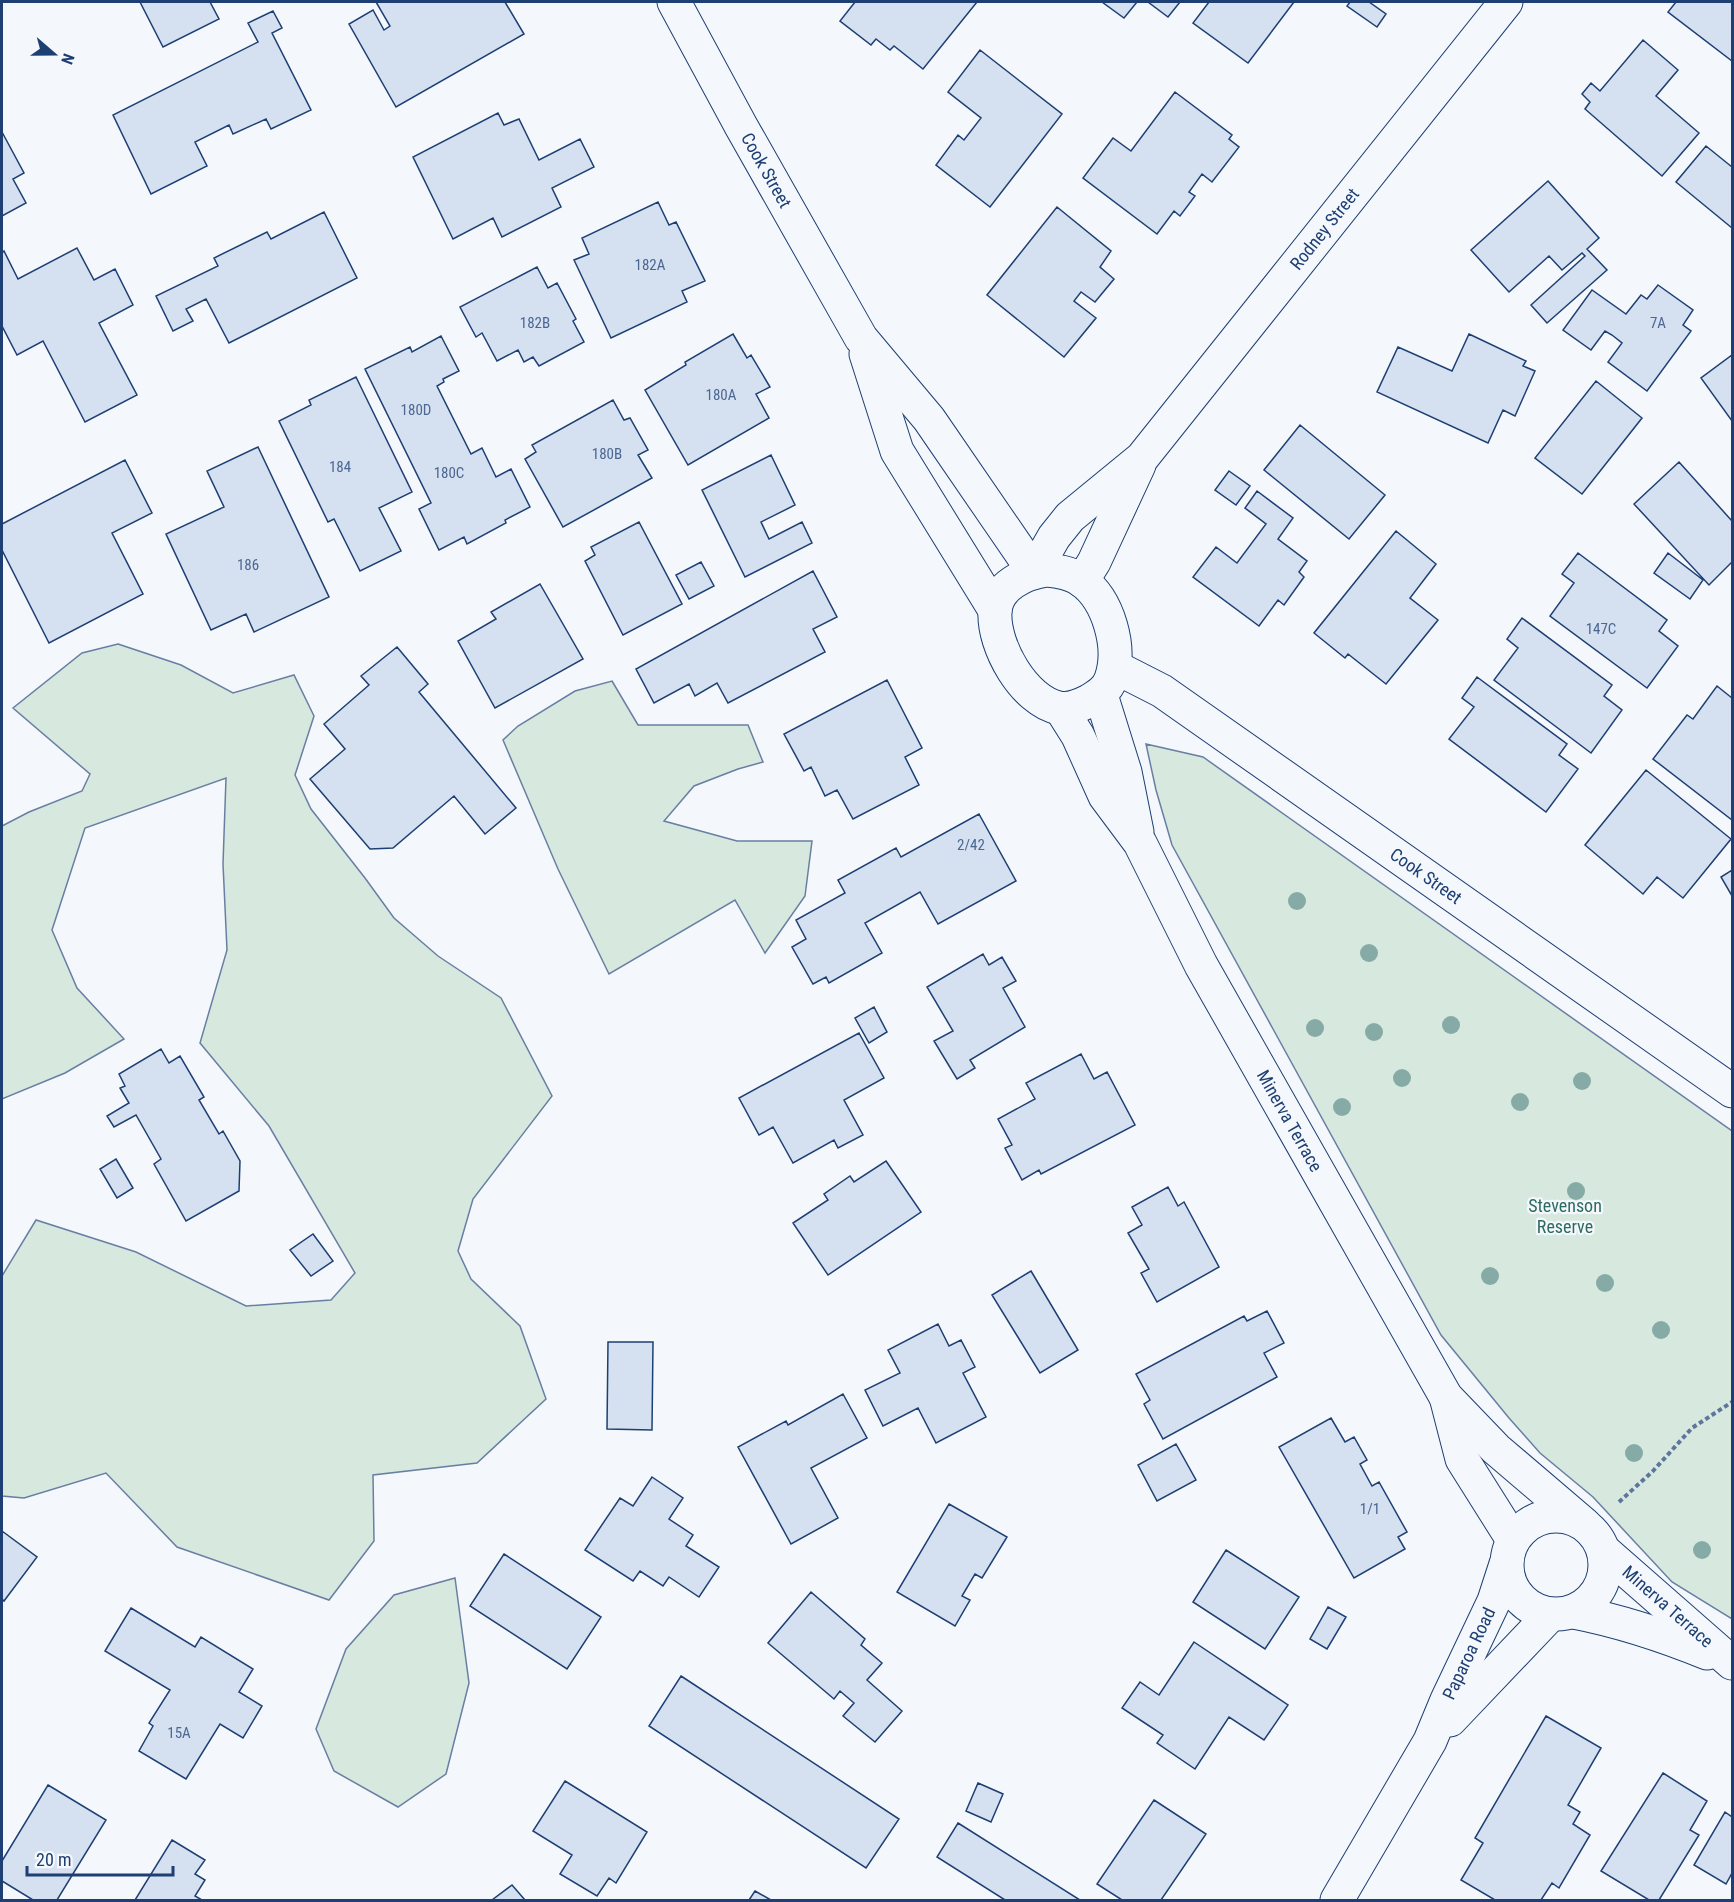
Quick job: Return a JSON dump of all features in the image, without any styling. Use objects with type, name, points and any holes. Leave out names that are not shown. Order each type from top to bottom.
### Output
[{"type":"main road","name":"Cook Street","points":[[674,2],[861,338],[929,419],[1034,572]]},
{"type":"main road","name":"Rodney Street","points":[[1034,572],[1054,537],[1070,517],[1142,458],[1506,2]]},
{"type":"main road","name":"Cook Street","points":[[861,338],[897,451],[994,610]]},
{"type":"main road","name":"Rodney Street","points":[[1082,581],[1094,562],[1142,458]]},
{"type":"main road","points":[[1060,571],[1082,581],[1092,590],[1107,615],[1114,643],[1108,681],[1080,705],[1061,709],[1042,703],[1019,680],[1004,652],[994,610],[1001,595],[1009,586],[1034,572],[1060,571]]},
{"type":"main road","name":"Cook Street","points":[[1108,681],[1162,691],[1732,1091]]},
{"type":"main road","name":"Minerva Terrace","points":[[1108,681],[1140,843]]},
{"type":"main road","name":"Minerva Terrace","points":[[1061,709],[1078,735],[1105,796],[1140,843],[1201,965],[1446,1398],[1462,1459],[1510,1552]]},
{"type":"main road","name":"Minerva Terrace","points":[[1446,1398],[1496,1449],[1584,1524]]},
{"type":"main road","points":[[1553,1515],[1569,1517],[1584,1524],[1596,1536],[1603,1550],[1606,1565],[1604,1579],[1597,1593],[1587,1604],[1562,1613],[1536,1610],[1524,1603],[1514,1592],[1508,1579],[1510,1552],[1524,1527],[1537,1519],[1553,1515]]},
{"type":"main road","name":"Minerva Terrace","points":[[1603,1550],[1732,1663]]},
{"type":"main road","name":"Paparoa Road","points":[[1337,1900],[1430,1741],[1494,1601],[1510,1552]]},
{"type":"main road","name":"Minerva Terrace","points":[[1562,1613],[1617,1621],[1663,1635],[1732,1663]]},
{"type":"main road","name":"Paparoa Road","points":[[1430,1741],[1474,1692],[1562,1613]]},
{"type":"path","points":[[1619,1503],[1653,1471],[1692,1428],[1732,1402]]},
{"type":"green space","points":[[118,644],[181,665],[233,693],[294,675],[314,716],[295,775],[311,809],[394,918],[438,956],[501,998],[552,1096],[473,1199],[458,1251],[471,1279],[520,1326],[546,1399],[477,1463],[373,1475],[374,1541],[329,1600],[177,1547],[106,1473],[24,1498],[2,1496],[2,1276],[36,1220],[136,1252],[246,1306],[331,1300],[355,1273],[269,1126],[200,1043],[227,950],[223,864],[226,778],[85,828],[52,930],[77,988],[124,1039],[65,1073],[2,1099],[2,826],[29,812],[82,791],[90,774],[13,708],[82,653]]},
{"type":"green space","points":[[612,681],[638,725],[748,725],[763,762],[694,786],[664,821],[737,841],[812,841],[805,896],[765,953],[735,900],[609,974],[558,869],[503,740],[518,726],[575,691]]},
{"type":"green space","name":"Stevenson Reserve","points":[[1146,744],[1203,757],[1732,1131],[1732,1619],[1672,1582],[1593,1497],[1540,1453],[1441,1335],[1172,845]]},
{"type":"green space","points":[[455,1578],[469,1683],[446,1774],[398,1807],[334,1771],[316,1729],[346,1649],[394,1595]]},
{"type":"building","points":[[140,2],[210,2],[219,19],[163,47]]},
{"type":"building","points":[[376,2],[505,2],[524,34],[396,107],[349,24],[373,10],[384,30],[390,26]]},
{"type":"building","points":[[855,2],[977,2],[923,69],[894,46],[890,50],[876,39],[871,45],[840,21]]},
{"type":"building","points":[[1102,2],[1137,2],[1124,18]]},
{"type":"building","points":[[1148,2],[1180,2],[1168,17]]},
{"type":"building","points":[[1209,2],[1294,2],[1248,63],[1193,23]]},
{"type":"building","points":[[1350,2],[1369,2],[1386,14],[1377,27],[1347,6]]},
{"type":"building","points":[[1676,2],[1732,2],[1732,61],[1668,12]]},
{"type":"building","points":[[273,11],[282,28],[272,33],[311,110],[271,129],[266,119],[233,134],[229,125],[195,142],[207,166],[151,194],[113,115],[258,42],[248,23]]},
{"type":"building","points":[[1643,40],[1678,70],[1656,96],[1699,133],[1662,176],[1585,109],[1590,102],[1582,94],[1591,83],[1600,91]]},
{"type":"building","points":[[980,50],[1062,114],[990,207],[936,165],[958,135],[964,140],[981,118],[948,92]]},
{"type":"building","points":[[1175,92],[1232,135],[1229,139],[1239,147],[1212,182],[1202,174],[1189,192],[1195,196],[1180,216],[1174,211],[1157,234],[1083,178],[1113,138],[1131,151]]},
{"type":"building","points":[[498,113],[504,125],[519,119],[539,160],[580,139],[594,167],[552,188],[561,207],[502,237],[493,218],[453,239],[413,157]]},
{"type":"building","points":[[2,132],[24,173],[13,179],[26,203],[2,216]]},
{"type":"building","points":[[1706,146],[1732,167],[1732,228],[1676,182]]},
{"type":"building","points":[[1548,181],[1599,238],[1587,249],[1607,270],[1547,323],[1531,305],[1585,256],[1582,253],[1562,270],[1549,256],[1509,292],[1471,250]]},
{"type":"building","points":[[658,202],[669,225],[676,222],[705,281],[682,291],[687,302],[611,338],[574,260],[589,254],[582,238]]},
{"type":"building","points":[[1057,207],[1111,251],[1100,267],[1114,279],[1095,302],[1081,292],[1074,301],[1096,318],[1064,357],[987,295]]},
{"type":"building","points":[[324,212],[357,278],[229,343],[206,299],[186,309],[193,321],[173,331],[156,296],[218,266],[214,258],[267,232],[271,239]]},
{"type":"building","points":[[77,248],[94,280],[115,269],[133,305],[99,323],[137,395],[85,422],[43,341],[17,355],[2,326],[2,253],[4,251],[18,279]]},
{"type":"building","points":[[537,267],[548,288],[557,283],[576,319],[573,321],[584,342],[539,366],[533,357],[524,362],[518,350],[497,361],[482,333],[476,337],[460,307]]},
{"type":"building","points":[[1658,285],[1693,310],[1683,325],[1691,331],[1647,391],[1608,362],[1622,343],[1612,335],[1605,331],[1591,350],[1563,330],[1592,290],[1626,314],[1641,295],[1647,299]]},
{"type":"building","points":[[733,334],[747,358],[751,355],[770,387],[756,394],[769,418],[688,465],[645,390],[686,365],[685,362]]},
{"type":"building","points":[[1469,334],[1526,361],[1523,366],[1535,371],[1515,416],[1503,410],[1488,443],[1377,392],[1398,347],[1452,371]]},
{"type":"building","points":[[441,336],[459,371],[443,379],[444,382],[437,386],[471,454],[482,448],[496,477],[511,469],[530,507],[467,544],[464,537],[439,550],[419,509],[431,503],[365,369],[410,347],[412,352]]},
{"type":"building","points":[[1732,355],[1732,421],[1701,378]]},
{"type":"building","points":[[356,377],[412,492],[379,508],[401,551],[360,571],[334,519],[328,522],[279,421],[311,405],[309,400]]},
{"type":"building","points":[[1596,381],[1642,418],[1582,494],[1535,458]]},
{"type":"building","points":[[613,400],[624,420],[630,418],[648,450],[638,455],[652,478],[563,527],[525,459],[536,452],[532,445]]},
{"type":"building","points":[[1300,425],[1385,495],[1349,539],[1264,470]]},
{"type":"building","points":[[258,447],[329,597],[254,632],[246,614],[211,630],[166,534],[224,507],[207,471]]},
{"type":"building","points":[[771,455],[795,505],[761,522],[769,539],[802,522],[812,543],[745,577],[702,490]]},
{"type":"building","points":[[125,460],[152,513],[112,533],[143,594],[49,643],[2,550],[2,524]]},
{"type":"building","points":[[1679,462],[1732,521],[1732,562],[1709,585],[1634,504]]},
{"type":"building","points":[[1229,471],[1250,486],[1236,505],[1215,490]]},
{"type":"building","points":[[1257,491],[1293,518],[1278,539],[1307,561],[1299,572],[1304,577],[1284,605],[1278,600],[1259,626],[1193,577],[1216,547],[1237,563],[1266,524],[1245,508]]},
{"type":"building","points":[[639,522],[682,604],[623,635],[585,561],[595,555],[591,547]]},
{"type":"building","points":[[1396,531],[1436,564],[1410,598],[1438,620],[1386,684],[1348,654],[1345,658],[1314,633]]},
{"type":"building","points":[[1578,553],[1667,620],[1659,631],[1678,646],[1647,688],[1550,616],[1574,583],[1562,574]]},
{"type":"building","points":[[1668,553],[1703,580],[1690,599],[1654,573]]},
{"type":"building","points":[[701,562],[714,586],[689,599],[676,575]]},
{"type":"building","points":[[813,571],[837,617],[813,629],[825,652],[728,703],[717,683],[695,696],[689,684],[654,703],[636,669]]},
{"type":"building","points":[[540,584],[583,659],[495,708],[458,641],[496,619],[491,612]]},
{"type":"building","points":[[1522,618],[1612,685],[1604,696],[1622,710],[1591,753],[1494,680],[1518,648],[1507,639]]},
{"type":"building","points":[[397,647],[428,684],[419,692],[516,808],[485,834],[454,796],[393,848],[370,849],[310,779],[345,749],[324,724],[369,685],[361,676]]},
{"type":"building","points":[[1477,677],[1567,744],[1559,755],[1578,769],[1546,812],[1449,739],[1474,707],[1462,698]]},
{"type":"building","points":[[887,680],[922,748],[905,757],[919,785],[853,819],[837,790],[825,796],[811,767],[804,771],[784,734]]},
{"type":"building","points":[[1717,686],[1732,698],[1732,820],[1653,759],[1687,715],[1693,719]]},
{"type":"building","points":[[1646,770],[1731,839],[1683,898],[1657,877],[1643,894],[1585,845]]},
{"type":"building","points":[[979,814],[1016,881],[938,924],[920,892],[865,923],[882,953],[829,983],[826,977],[813,984],[792,947],[806,939],[796,920],[845,893],[838,880],[896,848],[901,857]]},
{"type":"building","points":[[1732,870],[1732,896],[1721,877]]},
{"type":"building","points":[[983,954],[989,965],[1002,957],[1016,981],[1003,988],[1025,1027],[970,1060],[975,1068],[957,1079],[934,1041],[953,1031],[927,987]]},
{"type":"building","points":[[874,1007],[887,1032],[869,1043],[855,1018]]},
{"type":"building","points":[[859,1033],[884,1078],[844,1100],[863,1135],[838,1148],[834,1140],[793,1163],[773,1127],[759,1135],[739,1098]]},
{"type":"building","points":[[161,1049],[169,1063],[180,1056],[204,1097],[199,1100],[219,1134],[223,1131],[240,1161],[239,1191],[186,1221],[154,1164],[161,1159],[136,1115],[114,1127],[107,1116],[129,1103],[120,1088],[125,1086],[119,1074]]},
{"type":"building","points":[[1081,1054],[1094,1079],[1107,1072],[1135,1125],[1041,1174],[1039,1170],[1022,1180],[1005,1148],[1012,1145],[998,1119],[1035,1099],[1026,1083]]},
{"type":"building","points":[[116,1159],[133,1188],[117,1198],[100,1169]]},
{"type":"building","points":[[886,1161],[921,1212],[828,1275],[793,1223],[828,1200],[824,1194],[850,1176],[854,1182]]},
{"type":"building","points":[[1168,1187],[1178,1206],[1184,1202],[1219,1267],[1157,1302],[1141,1273],[1149,1269],[1128,1233],[1142,1225],[1132,1207]]},
{"type":"building","points":[[313,1234],[333,1261],[311,1276],[290,1250]]},
{"type":"building","points":[[1031,1271],[1078,1350],[1040,1373],[992,1295]]},
{"type":"building","points":[[1267,1311],[1284,1343],[1264,1353],[1277,1377],[1163,1439],[1144,1404],[1150,1400],[1136,1374],[1244,1316],[1247,1321]]},
{"type":"building","points":[[938,1324],[949,1346],[961,1340],[975,1367],[963,1373],[986,1417],[936,1443],[918,1408],[883,1426],[865,1390],[900,1373],[888,1350]]},
{"type":"building","points":[[608,1342],[653,1342],[652,1430],[607,1429]]},
{"type":"building","points":[[843,1394],[867,1438],[811,1468],[838,1518],[791,1544],[738,1447],[786,1421],[788,1425]]},
{"type":"building","points":[[1331,1418],[1345,1442],[1354,1437],[1367,1460],[1360,1464],[1372,1486],[1379,1482],[1407,1532],[1398,1537],[1405,1549],[1354,1578],[1279,1447]]},
{"type":"building","points":[[1176,1444],[1196,1480],[1157,1501],[1138,1465]]},
{"type":"building","points":[[652,1477],[683,1498],[669,1519],[693,1535],[686,1546],[719,1567],[699,1597],[669,1577],[663,1586],[640,1571],[633,1581],[585,1550],[620,1498],[633,1506]]},
{"type":"building","points":[[949,1504],[1007,1537],[982,1578],[975,1574],[962,1596],[970,1600],[955,1626],[897,1592]]},
{"type":"building","points":[[2,1531],[37,1557],[4,1601],[2,1599]]},
{"type":"building","points":[[1226,1550],[1299,1597],[1265,1649],[1193,1602]]},
{"type":"building","points":[[504,1554],[601,1617],[567,1669],[470,1606]]},
{"type":"building","points":[[811,1592],[865,1639],[861,1645],[882,1663],[867,1680],[902,1711],[875,1742],[843,1716],[854,1703],[840,1691],[834,1699],[768,1643]]},
{"type":"building","points":[[1328,1607],[1346,1617],[1327,1649],[1310,1639]]},
{"type":"building","points":[[131,1608],[195,1647],[201,1637],[253,1669],[239,1692],[262,1706],[243,1738],[220,1724],[186,1779],[139,1751],[153,1726],[149,1723],[170,1690],[105,1651]]},
{"type":"building","points":[[1194,1642],[1288,1705],[1264,1740],[1229,1717],[1195,1769],[1157,1743],[1163,1735],[1122,1708],[1140,1682],[1159,1695]]},
{"type":"building","points":[[681,1676],[899,1819],[866,1868],[649,1726]]},
{"type":"building","points":[[1546,1716],[1601,1748],[1568,1805],[1580,1812],[1573,1824],[1590,1835],[1559,1888],[1552,1883],[1541,1900],[1495,1900],[1461,1880],[1483,1843],[1475,1838]]},
{"type":"building","points":[[1663,1773],[1707,1801],[1690,1830],[1699,1835],[1659,1900],[1649,1900],[1601,1871]]},
{"type":"building","points":[[565,1781],[647,1832],[616,1883],[609,1878],[597,1896],[560,1874],[572,1855],[533,1831]]},
{"type":"building","points":[[978,1783],[1003,1794],[991,1822],[966,1811]]},
{"type":"building","points":[[48,1785],[106,1820],[57,1900],[33,1900],[2,1881],[2,1861]]},
{"type":"building","points":[[1154,1800],[1206,1834],[1161,1900],[1122,1900],[1097,1884]]},
{"type":"building","points":[[1725,1812],[1732,1817],[1732,1873],[1726,1884],[1694,1865]]},
{"type":"building","points":[[958,1823],[1080,1900],[1005,1900],[937,1857]]},
{"type":"building","points":[[172,1840],[205,1860],[195,1874],[205,1880],[195,1896],[202,1900],[135,1900]]},
{"type":"building","points":[[512,1885],[525,1900],[492,1900]]},
{"type":"building","points":[[755,1891],[771,1900],[749,1900]]}]
